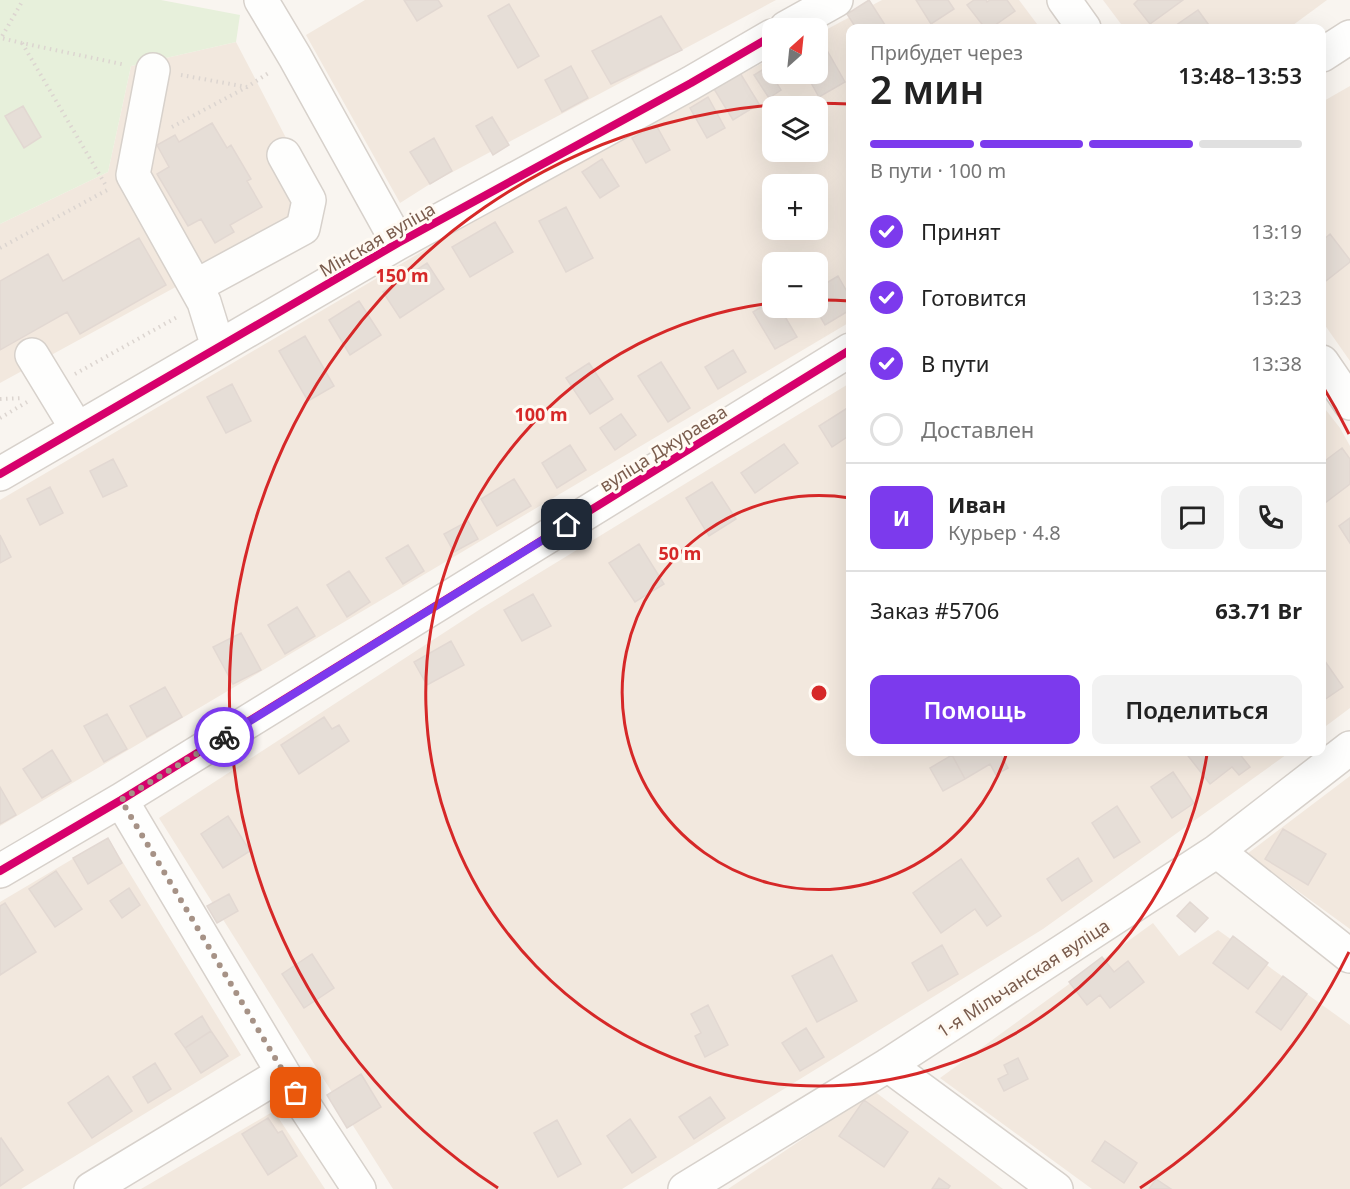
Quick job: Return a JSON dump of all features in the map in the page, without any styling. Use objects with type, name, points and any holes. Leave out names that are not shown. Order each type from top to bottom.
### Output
[{"type":"street","name":"Мінская вуліца","points":[[261,0],[398,243]]},
{"type":"street","points":[[804,18],[836,0]]},
{"type":"street","points":[[1064,0],[1081,24]]},
{"type":"street","points":[[1326,52],[1350,36]]},
{"type":"street","name":"Мінская вуліца","points":[[0,474],[398,243],[762,42]]},
{"type":"street","points":[[153,70],[133,175],[204,302],[218,347]]},
{"type":"street","points":[[196,286],[303,228],[309,200],[284,155]]},
{"type":"street","name":"вуліца Джураева","points":[[0,871],[121,800],[846,352]]},
{"type":"street","points":[[32,355],[77,429]]},
{"type":"street","name":"1-я Мільчанская вуліца","points":[[685,1189],[888,1065],[1217,851],[1350,748]]},
{"type":"street","points":[[121,800],[284,1073],[359,1189]]},
{"type":"street","points":[[1217,851],[1350,956]]},
{"type":"street","points":[[888,1065],[1056,1189]]},
{"type":"street","points":[[92,1189],[284,1073]]},
{"type":"path","points":[[22,43],[0,39],[24,0]]},
{"type":"path","points":[[0,418],[35,397]]},
{"type":"shaded area","points":[[365,0],[776,0],[430,184],[400,203],[306,35]]},
{"type":"shaded area","points":[[882,0],[1019,0],[1037,24],[846,24],[846,324],[0,826],[0,500],[564,168],[762,63],[762,84],[828,84],[828,29]]},
{"type":"shaded area","points":[[1103,0],[1327,0],[1294,24],[1121,24]]},
{"type":"shaded area","points":[[236,42],[322,207],[0,383],[0,224],[108,172],[131,66]]},
{"type":"shaded area","points":[[1350,86],[1350,361],[1326,327],[1326,100]]},
{"type":"shaded area","points":[[846,385],[846,756],[1284,756],[1043,929],[622,1189],[393,1189],[159,818],[482,608]]},
{"type":"shaded area","points":[[1326,410],[1350,446],[1350,708],[1326,726]]},
{"type":"shaded area","points":[[1350,776],[1350,929],[1247,854]]},
{"type":"shaded area","points":[[108,838],[241,1055],[21,1189],[0,1189],[0,902]]},
{"type":"shaded area","points":[[1153,923],[1179,956],[1218,930],[1350,1025],[1350,1189],[1092,1189],[940,1078]]},
{"type":"shaded area","points":[[874,1091],[1003,1189],[728,1189]]},
{"type":"shaded area","points":[[274,1111],[325,1189],[141,1189]]},
{"type":"green space","points":[[0,0],[161,0],[240,15],[236,42],[131,66],[108,172],[0,224]]},
{"type":"building","points":[[404,0],[438,0],[442,6],[417,21]]},
{"type":"building","points":[[869,0],[884,24],[853,24],[847,14]]},
{"type":"building","points":[[916,0],[948,0],[954,9],[931,24]]},
{"type":"building","points":[[974,0],[986,0],[987,2],[1007,0],[1015,11],[997,24],[982,24],[967,5]]},
{"type":"building","points":[[1138,0],[1183,0],[1150,24],[1134,4]]},
{"type":"building","points":[[509,4],[539,56],[518,68],[488,16]]},
{"type":"building","points":[[1198,10],[1208,24],[1178,24]]},
{"type":"building","points":[[661,16],[682,50],[611,84],[592,51]]},
{"type":"building","points":[[828,52],[845,82],[818,96],[812,84],[828,84]]},
{"type":"building","points":[[571,66],[588,98],[562,112],[545,80]]},
{"type":"building","points":[[737,68],[759,104],[733,120],[711,84]]},
{"type":"building","points":[[762,70],[762,84],[777,84],[781,90],[768,96],[754,75]]},
{"type":"building","points":[[708,97],[725,128],[707,138],[690,108]]},
{"type":"building","points":[[23,106],[41,137],[24,148],[5,116]]},
{"type":"building","points":[[492,117],[509,145],[493,155],[476,126]]},
{"type":"building","points":[[212,123],[227,148],[231,145],[251,179],[247,181],[262,207],[230,225],[234,232],[215,243],[201,219],[188,226],[157,174],[169,167],[157,145],[175,135],[179,142]]},
{"type":"building","points":[[656,125],[670,150],[646,163],[632,138]]},
{"type":"building","points":[[434,138],[452,171],[430,184],[410,152]]},
{"type":"building","points":[[602,159],[619,186],[600,198],[582,172]]},
{"type":"building","points":[[566,207],[593,258],[566,272],[539,221]]},
{"type":"building","points":[[495,222],[513,252],[470,277],[452,247]]},
{"type":"building","points":[[1330,234],[1350,262],[1326,281],[1326,238]]},
{"type":"building","points":[[139,238],[166,285],[80,334],[67,312],[0,350],[0,281],[48,254],[63,281]]},
{"type":"building","points":[[427,263],[444,289],[400,318],[383,292]]},
{"type":"building","points":[[838,276],[846,290],[846,312],[825,325],[821,318],[828,318],[828,282]]},
{"type":"building","points":[[359,301],[381,335],[350,355],[329,320]]},
{"type":"building","points":[[762,306],[762,318],[786,318],[797,337],[775,349],[753,312]]},
{"type":"building","points":[[305,336],[334,386],[308,401],[279,351]]},
{"type":"building","points":[[733,350],[746,372],[718,389],[705,367]]},
{"type":"building","points":[[661,362],[690,408],[668,422],[638,376]]},
{"type":"building","points":[[589,363],[613,399],[590,414],[566,378]]},
{"type":"building","points":[[232,384],[251,421],[226,433],[207,397]]},
{"type":"building","points":[[846,409],[846,438],[832,447],[819,426]]},
{"type":"building","points":[[621,414],[636,435],[615,450],[600,428]]},
{"type":"building","points":[[784,444],[798,463],[755,493],[741,473]]},
{"type":"building","points":[[570,445],[586,470],[557,488],[542,463]]},
{"type":"building","points":[[1342,448],[1350,459],[1350,484],[1326,502],[1326,460]]},
{"type":"building","points":[[113,459],[127,486],[103,497],[90,471]]},
{"type":"building","points":[[514,479],[531,506],[497,526],[481,499]]},
{"type":"building","points":[[712,482],[736,519],[709,536],[686,498]]},
{"type":"building","points":[[50,487],[63,513],[40,525],[27,499]]},
{"type":"building","points":[[1350,518],[1350,543],[1339,526]]},
{"type":"building","points":[[468,521],[478,539],[454,552],[444,534]]},
{"type":"building","points":[[0,535],[11,557],[0,563]]},
{"type":"building","points":[[639,544],[664,584],[635,602],[609,563]]},
{"type":"building","points":[[408,545],[424,571],[403,584],[386,558]]},
{"type":"building","points":[[349,571],[370,602],[347,617],[327,585]]},
{"type":"building","points":[[533,594],[551,626],[522,641],[504,610]]},
{"type":"building","points":[[297,607],[315,636],[285,654],[268,625]]},
{"type":"building","points":[[241,633],[261,670],[233,684],[213,647]]},
{"type":"building","points":[[451,641],[464,665],[427,685],[414,662]]},
{"type":"building","points":[[1326,663],[1343,687],[1326,699]]},
{"type":"building","points":[[165,687],[182,717],[147,737],[130,706]]},
{"type":"building","points":[[107,714],[127,749],[104,762],[84,726]]},
{"type":"building","points":[[324,717],[332,729],[339,725],[349,741],[299,774],[281,745]]},
{"type":"building","points":[[52,750],[71,781],[42,798],[23,769]]},
{"type":"building","points":[[953,756],[1001,756],[1008,768],[996,775],[990,764],[965,779]]},
{"type":"building","points":[[953,756],[965,779],[943,791],[930,768]]},
{"type":"building","points":[[1188,756],[1241,756],[1250,767],[1239,775],[1232,767],[1210,784]]},
{"type":"building","points":[[1173,772],[1194,803],[1172,818],[1151,787]]},
{"type":"building","points":[[0,787],[16,815],[0,824]]},
{"type":"building","points":[[1117,806],[1140,842],[1114,858],[1092,823]]},
{"type":"building","points":[[228,816],[250,851],[223,868],[201,834]]},
{"type":"building","points":[[1283,829],[1326,854],[1308,885],[1265,859]]},
{"type":"building","points":[[108,838],[122,863],[88,884],[73,858]]},
{"type":"building","points":[[1078,858],[1092,881],[1062,901],[1047,879]]},
{"type":"building","points":[[961,859],[1001,916],[987,926],[975,909],[941,933],[913,893]]},
{"type":"building","points":[[56,871],[82,909],[55,927],[29,889]]},
{"type":"building","points":[[129,888],[140,905],[122,918],[110,901]]},
{"type":"building","points":[[229,894],[238,911],[217,923],[207,906]]},
{"type":"building","points":[[1190,902],[1208,918],[1195,932],[1177,916]]},
{"type":"building","points":[[5,903],[36,952],[0,975],[0,906]]},
{"type":"building","points":[[1233,936],[1268,963],[1248,989],[1213,963]]},
{"type":"building","points":[[942,945],[958,974],[928,991],[912,963]]},
{"type":"building","points":[[312,954],[334,988],[304,1008],[282,974]]},
{"type":"building","points":[[832,955],[857,1001],[817,1022],[792,976]]},
{"type":"building","points":[[1102,957],[1114,972],[1128,961],[1144,982],[1110,1008],[1100,995],[1087,1005],[1069,982]]},
{"type":"building","points":[[1283,976],[1307,994],[1281,1030],[1256,1012]]},
{"type":"building","points":[[708,1005],[728,1045],[705,1057],[695,1036],[701,1033],[691,1014]]},
{"type":"building","points":[[202,1016],[211,1031],[185,1048],[175,1034]]},
{"type":"building","points":[[806,1028],[824,1057],[800,1071],[782,1043]]},
{"type":"building","points":[[211,1031],[228,1056],[201,1073],[185,1048]]},
{"type":"building","points":[[1018,1058],[1028,1079],[1004,1091],[998,1079],[1008,1074],[1004,1065]]},
{"type":"building","points":[[155,1063],[171,1089],[148,1103],[133,1077]]},
{"type":"building","points":[[361,1074],[381,1107],[347,1128],[327,1095]]},
{"type":"building","points":[[108,1076],[132,1111],[92,1138],[68,1103]]},
{"type":"building","points":[[710,1097],[725,1118],[694,1139],[679,1117]]},
{"type":"building","points":[[864,1100],[908,1132],[884,1167],[839,1136]]},
{"type":"building","points":[[268,1118],[278,1133],[282,1131],[297,1156],[268,1175],[242,1134]]},
{"type":"building","points":[[630,1119],[656,1157],[632,1173],[607,1136]]},
{"type":"building","points":[[557,1120],[581,1164],[558,1177],[534,1133]]},
{"type":"building","points":[[0,1139],[23,1170],[0,1186]]},
{"type":"building","points":[[1105,1141],[1137,1163],[1124,1183],[1092,1161]]},
{"type":"building","points":[[939,1178],[950,1186],[948,1189],[932,1189]]},
{"type":"building","points":[[1156,1179],[1171,1189],[1149,1189]]},
{"type":"cycle path","points":[[0,474],[398,243],[762,42]]},
{"type":"cycle path","points":[[0,871],[121,800],[846,352]]},
{"type":"way so far","points":[[224,737],[121,800],[296,1093]]},
{"type":"route","points":[[224,737],[567,525]]}]
